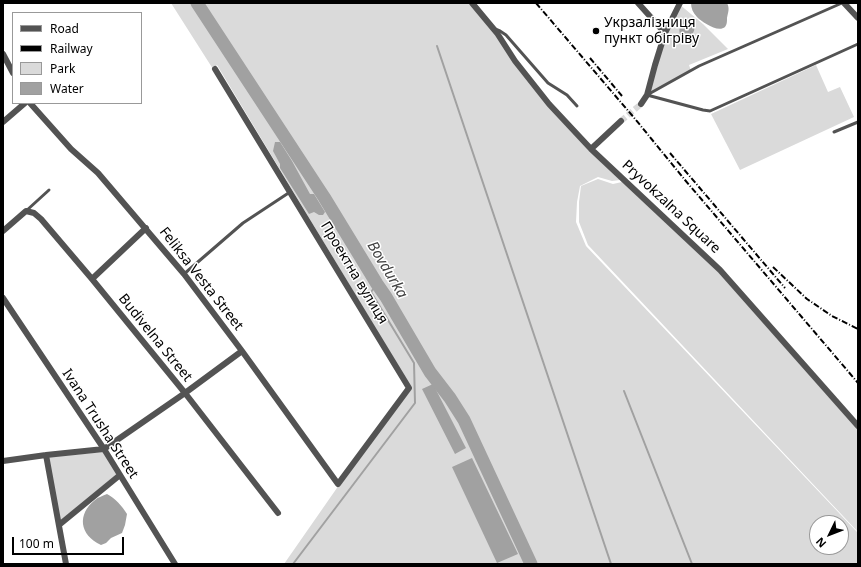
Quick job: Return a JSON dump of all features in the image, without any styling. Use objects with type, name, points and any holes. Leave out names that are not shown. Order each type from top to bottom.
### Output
[{"type":"street","name":"Pryvokzalna Square","points":[[472,3],[494,29],[515,61],[549,104],[591,148],[720,270],[858,426]]},
{"type":"street","points":[[638,3],[665,33]]},
{"type":"street","points":[[641,104],[648,95],[665,33],[680,3]]},
{"type":"street","points":[[843,3],[858,18]]},
{"type":"street","points":[[3,54],[12,71]]},
{"type":"street","name":"Проектна вулиця","points":[[215,69],[409,388],[338,484]]},
{"type":"street","points":[[3,122],[24,104]]},
{"type":"street","name":"Feliksa Vesta Street","points":[[31,104],[71,149],[98,173],[184,274],[242,350],[338,484]]},
{"type":"street","points":[[591,148],[621,121]]},
{"type":"street","points":[[3,232],[26,211]]},
{"type":"street","name":"Budivelna Street","points":[[26,211],[34,213],[41,219],[92,279],[185,393],[278,513]]},
{"type":"street","points":[[92,279],[146,228]]},
{"type":"street","name":"Ivana Trusha Street","points":[[3,298],[104,449],[175,564]]},
{"type":"street","points":[[3,461],[104,449],[185,393],[242,350]]},
{"type":"street","points":[[46,455],[66,564]]},
{"type":"street","points":[[59,525],[120,475]]},
{"type":"lane","points":[[648,95],[699,66],[843,3]]},
{"type":"lane","points":[[494,29],[506,35],[548,83],[567,95],[577,106]]},
{"type":"lane","points":[[648,95],[710,111],[858,44]]},
{"type":"lane","points":[[834,132],[858,122]]},
{"type":"lane","points":[[26,211],[49,190]]},
{"type":"lane","points":[[184,274],[243,223],[290,192]]},
{"type":"green space","points":[[171,3],[468,3],[495,34],[518,69],[548,106],[589,151],[620,180],[612,181],[598,177],[580,186],[577,202],[576,222],[586,246],[841,515],[809,515],[809,555],[849,555],[849,524],[858,533],[858,564],[284,564],[339,485],[411,387],[217,65],[213,69]]},
{"type":"green space","points":[[679,4],[703,24],[728,49],[689,65],[691,71],[647,95],[655,65]]},
{"type":"green space","points":[[816,65],[828,92],[840,87],[854,117],[740,170],[711,114]]},
{"type":"green space","points":[[598,179],[613,184],[622,182],[718,272],[858,430],[858,532],[849,522],[849,515],[842,515],[588,245],[579,222],[581,186]]},
{"type":"green space","points":[[103,452],[117,474],[60,521],[48,457]]},
{"type":"water","points":[[691,3],[727,3],[727,23],[725,27],[718,29],[702,22],[694,14]]},
{"type":"water","points":[[685,18],[688,18],[693,24],[694,31],[688,39],[683,40],[679,31],[681,23]]},
{"type":"water","points":[[275,142],[280,142],[310,194],[314,194],[325,212],[323,215],[319,215],[314,212],[309,214],[280,168],[280,164],[273,151]]},
{"type":"water","points":[[433,384],[466,448],[455,454],[422,389]]},
{"type":"water","points":[[472,458],[518,554],[497,563],[452,467]]},
{"type":"water","points":[[107,494],[118,502],[127,514],[122,533],[101,545],[88,536],[83,524],[83,518],[89,506],[98,498]]},
{"type":"waterway","name":"Bovdurka","points":[[197,3],[324,197],[386,297],[430,372],[450,398],[464,420],[531,564]]},
{"type":"waterway","points":[[437,46],[611,564]]},
{"type":"waterway","points":[[293,564],[415,403],[414,363],[371,292],[377,284]]},
{"type":"waterway","points":[[624,391],[692,564]]},
{"type":"tunnel","points":[[621,121],[641,104]]},
{"type":"railway","points":[[536,3],[858,383]]},
{"type":"railway","points":[[590,58],[622,96]]},
{"type":"railway","points":[[670,153],[785,288]]},
{"type":"railway","points":[[773,267],[807,299],[832,316],[858,329]]},
{"type":"place","name":"Укрзалізниця пункт обігріву","points":[[596,31]]}]
